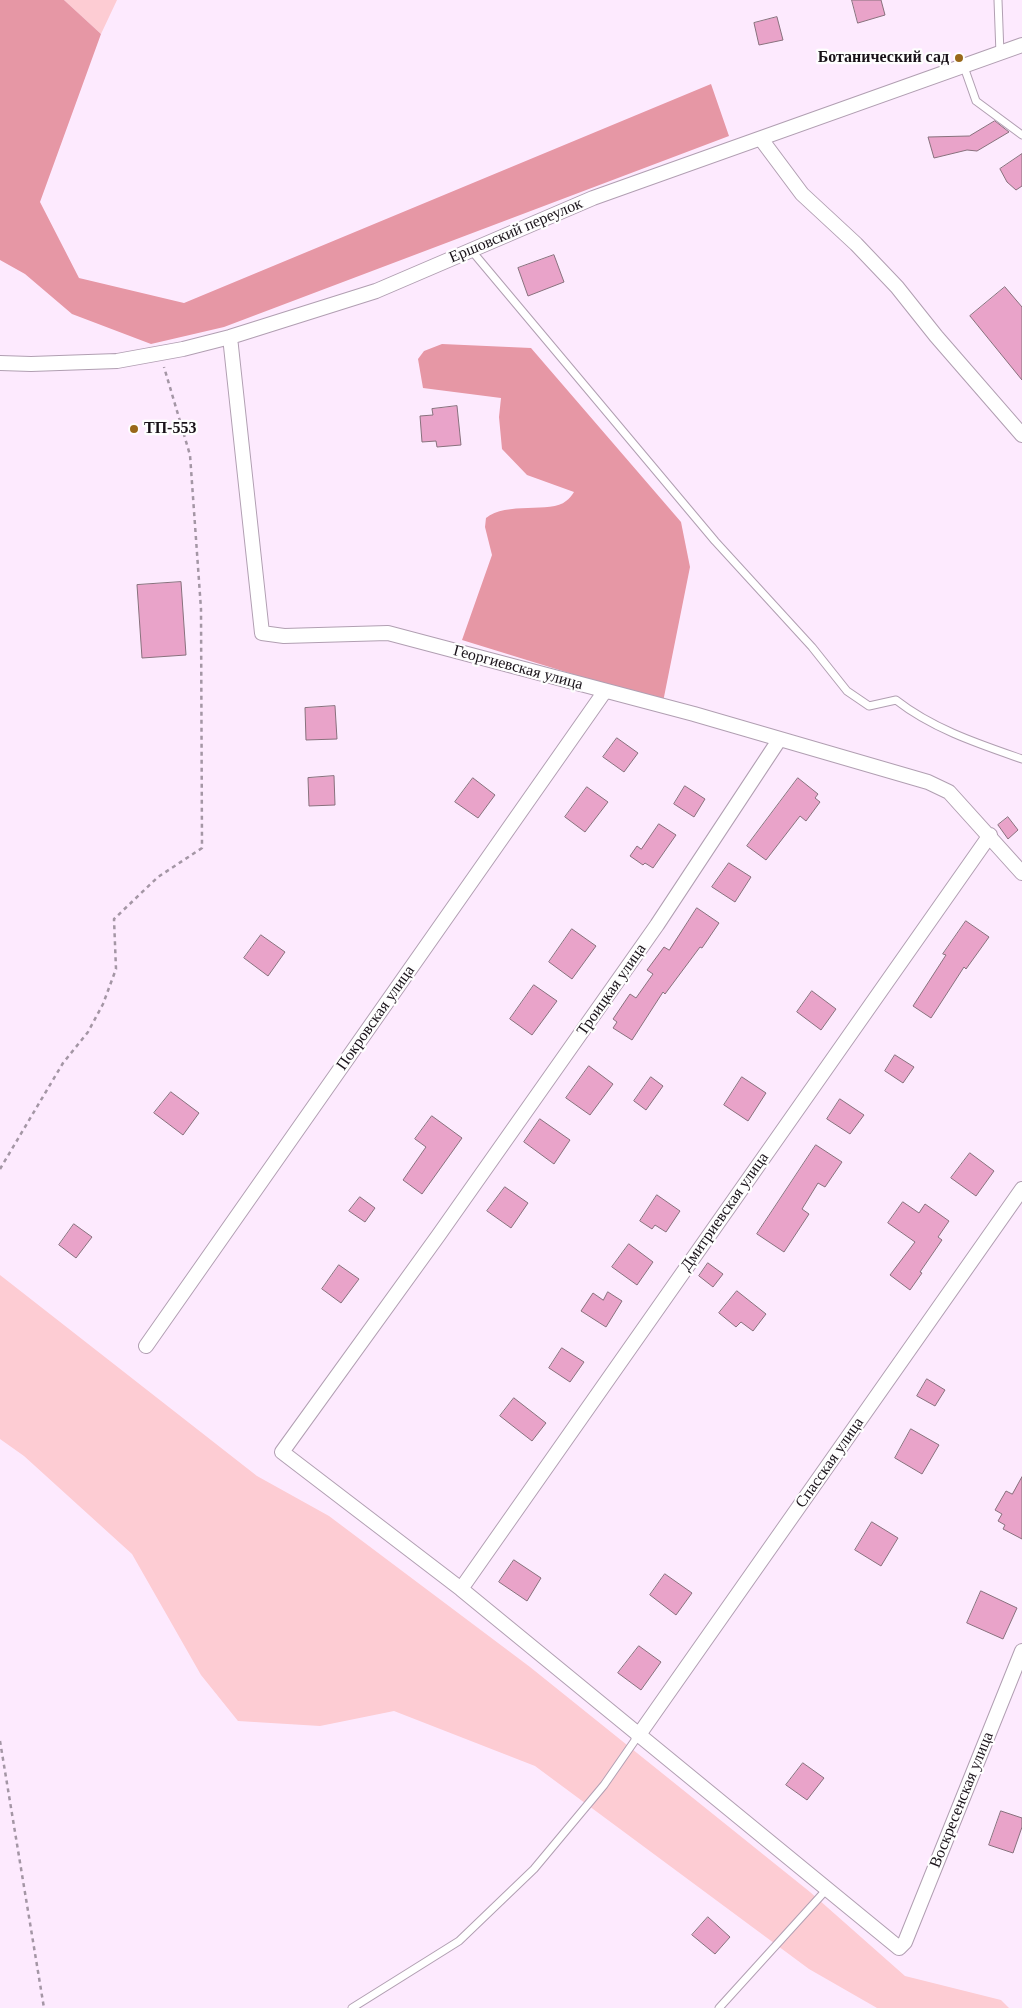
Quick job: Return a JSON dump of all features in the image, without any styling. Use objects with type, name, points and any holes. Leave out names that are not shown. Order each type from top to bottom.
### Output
[{"type":"street","name":"Ершовский переулок","points":[[0,363],[31,364],[117,361],[230,337],[376,291],[593,198],[1022,46]]},
{"type":"street","points":[[761,139],[802,194],[856,244],[897,287],[936,336],[1022,435]]},
{"type":"street","name":"Георгиевская улица","points":[[230,337],[262,633],[284,636],[388,633],[605,691],[928,782],[949,792],[990,835],[1022,873]]},
{"type":"street","name":"Покровская улица","points":[[146,1346],[605,691]]},
{"type":"street","name":"Троицкая улица","points":[[461,1589],[282,1452],[438,1236],[657,925],[779,740]]},
{"type":"street","name":"Дмитриевская улица","points":[[461,1589],[990,835]]},
{"type":"street","name":"Спасская улица","points":[[638,1736],[1022,1189]]},
{"type":"street","points":[[461,1589],[827,1889]]},
{"type":"street","name":"Воскресенская улица","points":[[827,1889],[900,1948],[905,1942],[1022,1650]]},
{"type":"lane","points":[[998,0],[1000,54]]},
{"type":"lane","points":[[964,68],[976,100],[1022,135]]},
{"type":"lane","points":[[471,250],[715,541],[812,647],[847,690],[869,706],[896,700],[914,714],[954,734],[1022,759]]},
{"type":"lane","points":[[352,2008],[459,1941],[534,1869],[604,1785],[638,1736]]},
{"type":"lane","points":[[719,2008],[827,1889]]},
{"type":"path","points":[[0,1169],[63,1063],[88,1032],[103,1004],[116,969],[114,919],[158,877],[202,848],[201,609],[190,455],[160,353]]},
{"type":"path","points":[[0,1741],[44,2008]]},
{"type":"shaded area","points":[[0,0],[64,0],[101,34],[40,202],[79,278],[184,303],[711,84],[729,136],[224,327],[151,344],[72,314],[25,274],[0,260]]},
{"type":"shaded area","points":[[64,0],[117,0],[101,34]]},
{"type":"shaded area","points":[[442,344],[531,348],[681,522],[690,567],[663,702],[462,640],[492,555],[485,527],[486,518],[505,510],[559,505],[574,492],[527,475],[502,449],[499,417],[501,398],[423,388],[418,359],[424,351]]},
{"type":"shaded area","points":[[0,1275],[257,1476],[329,1516],[530,1667],[810,1892],[905,1976],[1001,2000],[1009,2008],[877,2008],[809,1969],[535,1766],[394,1711],[320,1726],[238,1721],[201,1675],[132,1554],[24,1456],[0,1439]]},
{"type":"building","points":[[852,0],[881,0],[885,15],[858,23]]},
{"type":"building","points":[[777,17],[783,40],[759,45],[754,23]]},
{"type":"building","points":[[995,121],[1009,132],[977,151],[967,150],[934,158],[928,137],[969,136]]},
{"type":"building","points":[[1022,154],[1022,186],[1016,190],[1007,182],[1000,169]]},
{"type":"building","points":[[554,255],[564,282],[528,296],[518,268]]},
{"type":"building","points":[[1005,287],[1022,307],[1022,380],[970,316]]},
{"type":"building","points":[[457,406],[461,445],[437,447],[436,441],[422,442],[420,416],[433,415],[432,409]]},
{"type":"building","points":[[181,582],[186,655],[142,658],[137,585]]},
{"type":"building","points":[[335,706],[337,739],[306,740],[305,708]]},
{"type":"building","points":[[617,738],[638,753],[624,772],[603,757]]},
{"type":"building","points":[[334,776],[335,805],[309,806],[308,778]]},
{"type":"building","points":[[473,778],[495,795],[478,818],[455,802]]},
{"type":"building","points":[[798,778],[818,794],[815,798],[820,802],[806,821],[800,816],[766,860],[747,846]]},
{"type":"building","points":[[685,786],[705,799],[694,817],[674,804]]},
{"type":"building","points":[[587,787],[608,802],[585,832],[565,817]]},
{"type":"building","points":[[1008,817],[1018,830],[1008,839],[998,825]]},
{"type":"building","points":[[659,824],[676,835],[653,868],[645,863],[643,865],[630,856],[637,846],[641,849]]},
{"type":"building","points":[[729,863],[751,877],[735,902],[712,887]]},
{"type":"building","points":[[697,908],[719,923],[702,948],[700,947],[665,994],[663,992],[632,1040],[613,1028],[617,1022],[613,1019],[630,994],[636,998],[653,974],[647,970],[664,947],[669,950]]},
{"type":"building","points":[[966,921],[989,937],[966,969],[964,967],[931,1018],[913,1006],[946,955],[943,954]]},
{"type":"building","points":[[572,929],[596,946],[572,979],[549,962]]},
{"type":"building","points":[[261,935],[285,952],[268,976],[244,958]]},
{"type":"building","points":[[534,985],[557,1001],[532,1035],[510,1019]]},
{"type":"building","points":[[812,991],[836,1009],[821,1030],[797,1012]]},
{"type":"building","points":[[895,1055],[914,1067],[903,1083],[885,1071]]},
{"type":"building","points":[[589,1066],[613,1084],[590,1115],[566,1098]]},
{"type":"building","points":[[651,1077],[663,1086],[646,1110],[634,1101]]},
{"type":"building","points":[[742,1077],[766,1093],[748,1121],[724,1105]]},
{"type":"building","points":[[171,1092],[199,1113],[183,1135],[154,1113]]},
{"type":"building","points":[[840,1099],[864,1115],[850,1134],[827,1119]]},
{"type":"building","points":[[432,1116],[462,1138],[422,1194],[403,1180],[426,1147],[415,1139]]},
{"type":"building","points":[[540,1119],[570,1140],[554,1164],[524,1142]]},
{"type":"building","points":[[816,1145],[842,1162],[825,1187],[818,1183],[802,1209],[809,1214],[784,1252],[757,1234]]},
{"type":"building","points":[[970,1153],[994,1171],[976,1196],[951,1178]]},
{"type":"building","points":[[505,1187],[528,1203],[511,1228],[487,1211]]},
{"type":"building","points":[[657,1195],[680,1211],[666,1232],[655,1225],[652,1229],[640,1221]]},
{"type":"building","points":[[360,1197],[375,1208],[365,1222],[349,1211]]},
{"type":"building","points":[[903,1202],[919,1213],[925,1204],[949,1221],[938,1237],[942,1240],[910,1290],[890,1275],[915,1242],[888,1223]]},
{"type":"building","points":[[74,1224],[92,1237],[76,1258],[59,1245]]},
{"type":"building","points":[[629,1244],[653,1262],[637,1285],[612,1267]]},
{"type":"building","points":[[708,1263],[723,1274],[713,1287],[699,1276]]},
{"type":"building","points":[[339,1265],[359,1279],[341,1303],[322,1289]]},
{"type":"building","points":[[737,1291],[766,1314],[753,1331],[741,1322],[736,1327],[719,1313]]},
{"type":"building","points":[[608,1292],[622,1301],[606,1327],[581,1311],[593,1293],[603,1300]]},
{"type":"building","points":[[562,1348],[584,1362],[570,1382],[549,1368]]},
{"type":"building","points":[[927,1379],[945,1390],[935,1406],[917,1396]]},
{"type":"building","points":[[514,1398],[546,1423],[532,1441],[500,1416]]},
{"type":"building","points":[[911,1429],[939,1445],[922,1474],[895,1458]]},
{"type":"building","points":[[1022,1477],[1022,1539],[1003,1529],[1005,1525],[998,1521],[1002,1514],[995,1510],[1006,1491],[1012,1494]]},
{"type":"building","points":[[872,1522],[898,1538],[881,1566],[855,1550]]},
{"type":"building","points":[[514,1560],[541,1578],[527,1601],[499,1582]]},
{"type":"building","points":[[665,1574],[692,1593],[676,1615],[650,1595]]},
{"type":"building","points":[[981,1591],[1017,1608],[1003,1639],[967,1623]]},
{"type":"building","points":[[639,1646],[661,1662],[641,1690],[618,1673]]},
{"type":"building","points":[[803,1763],[824,1778],[807,1800],[786,1785]]},
{"type":"building","points":[[1001,1811],[1022,1818],[1022,1827],[1013,1853],[989,1845]]},
{"type":"building","points":[[708,1917],[730,1937],[715,1954],[692,1935]]},
{"type":"place","name":"Ботанический сад","points":[[959,58]]},
{"type":"place","name":"ТП-553","points":[[134,429]]}]
